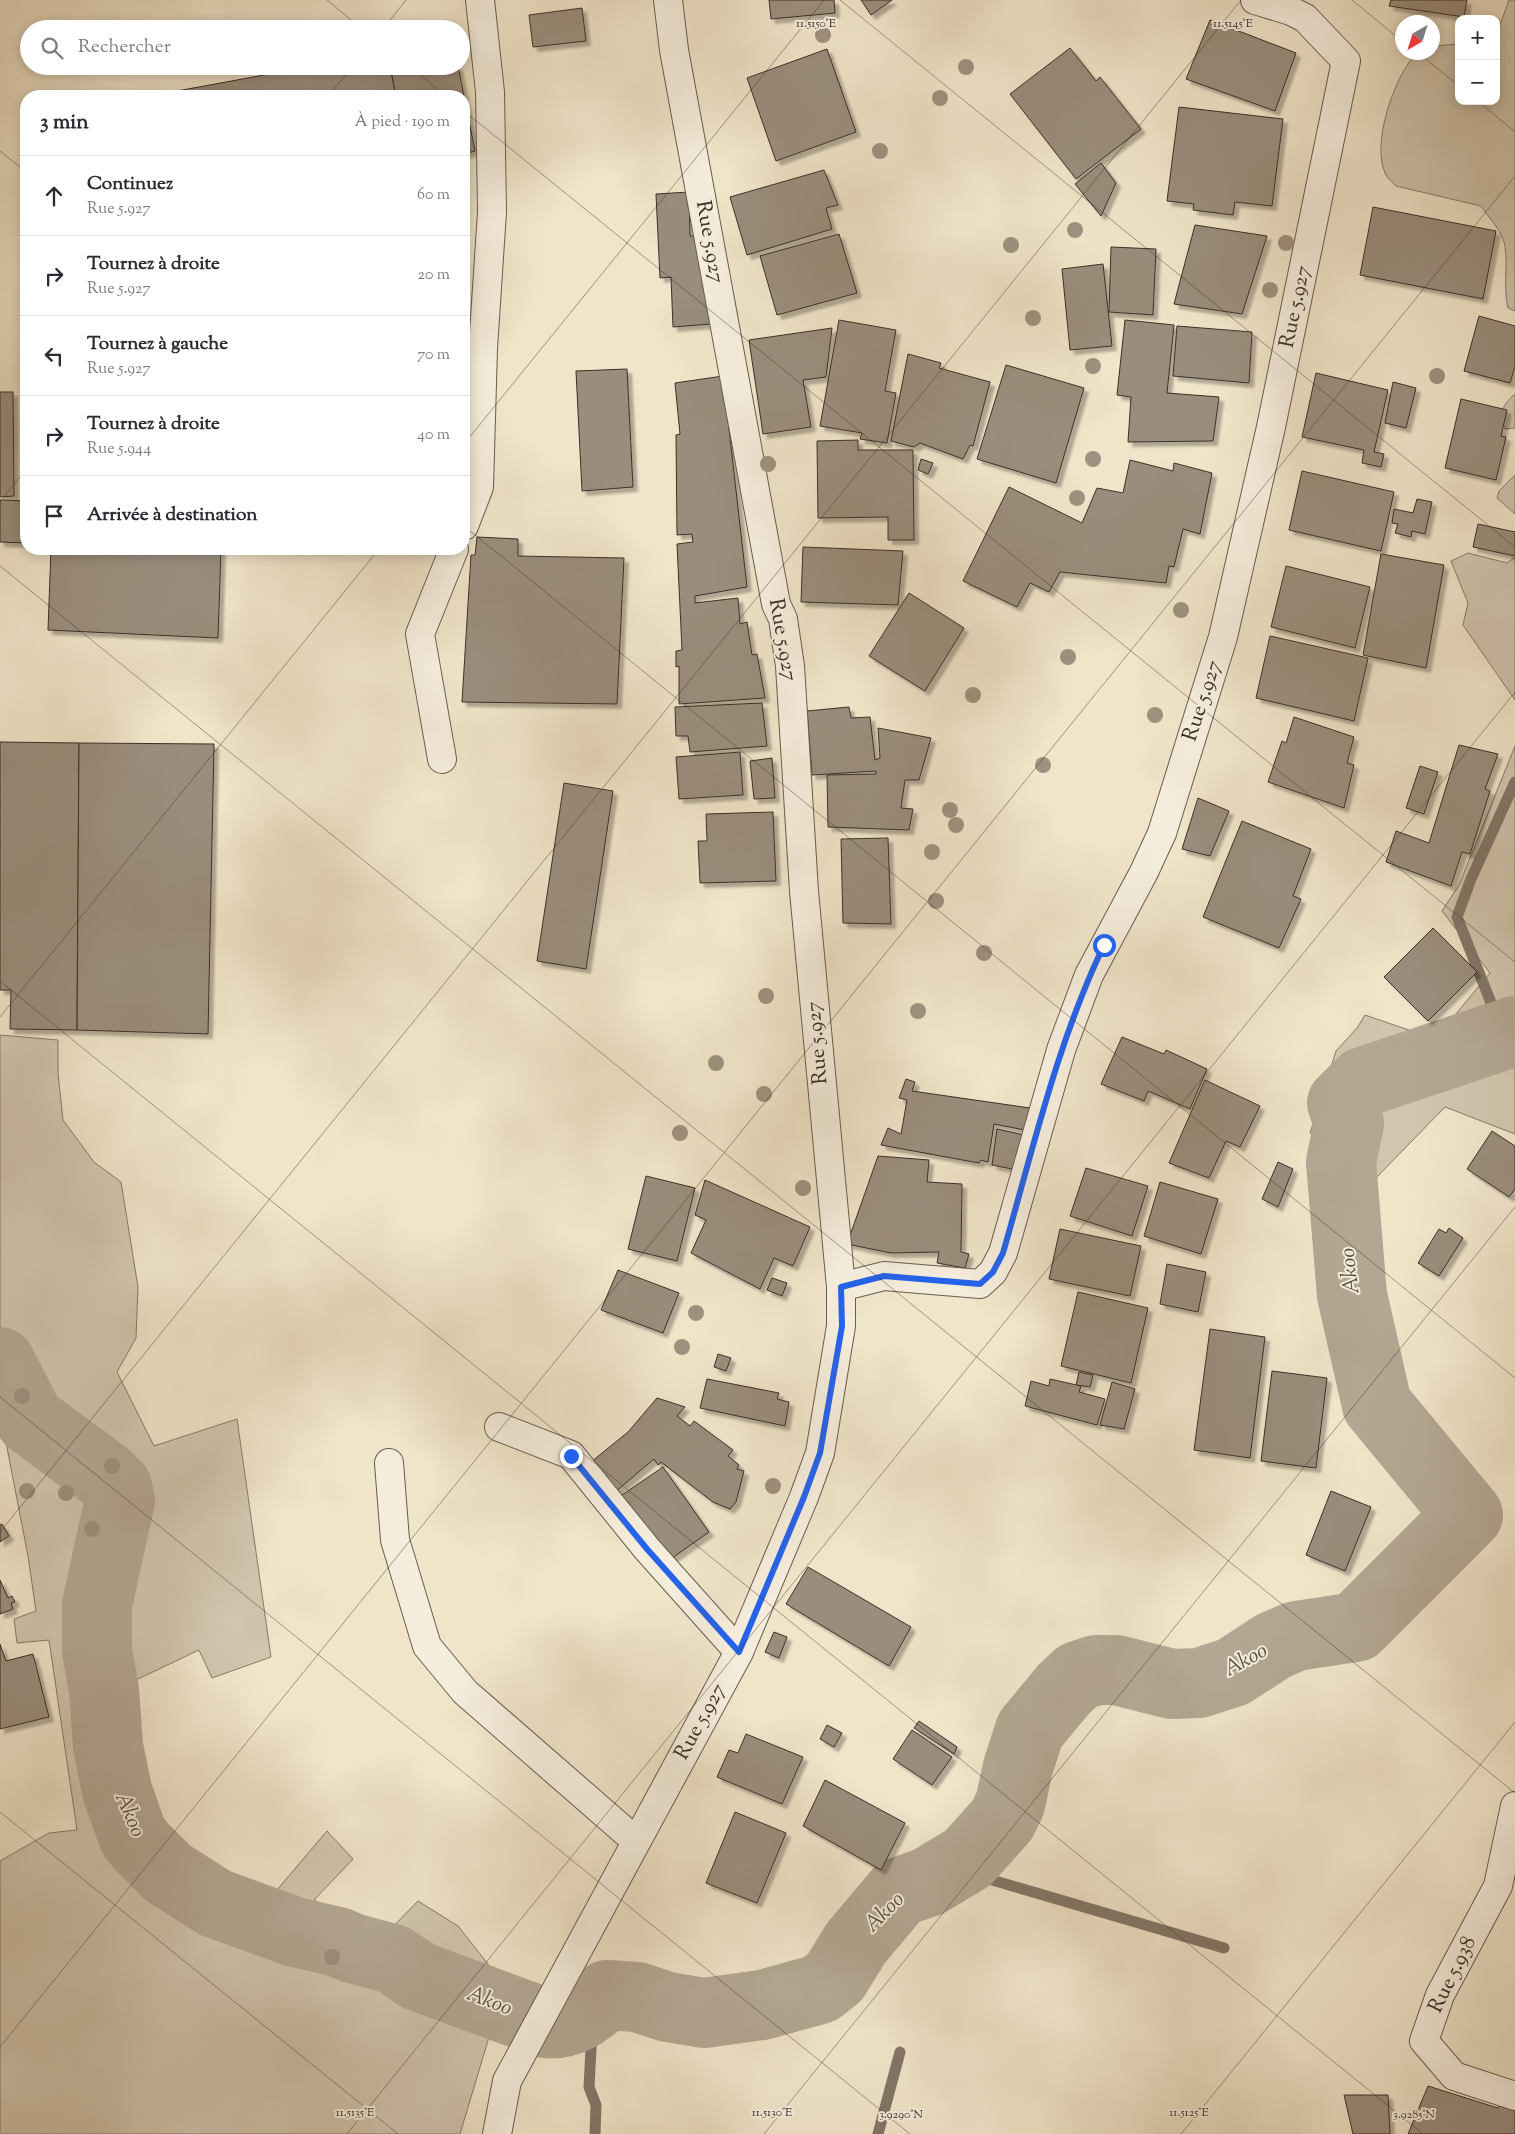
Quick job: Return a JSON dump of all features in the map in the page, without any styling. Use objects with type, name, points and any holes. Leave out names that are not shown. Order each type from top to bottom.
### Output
[{"type":"street","points":[[470,511],[480,487],[483,348],[492,212],[490,92],[480,0]]},
{"type":"street","name":"Rue 5.927","points":[[497,2134],[507,2082],[739,1652],[820,1453],[842,1326],[841,1287],[804,891],[790,666],[783,619],[776,604],[677,70],[668,0]]},
{"type":"street","name":"Rue 5.927","points":[[841,1287],[884,1276],[980,1284],[993,1272],[1003,1253],[1061,1050],[1086,983],[1104,945],[1144,872],[1162,833],[1224,637],[1271,427],[1346,61],[1305,18],[1291,10],[1255,0]]},
{"type":"street","points":[[442,759],[420,634],[452,555]]},
{"type":"street","points":[[500,1427],[571,1456],[647,1549],[739,1652]]},
{"type":"street","points":[[389,1463],[395,1540],[427,1646],[465,1692],[636,1841]]},
{"type":"street","name":"Rue 5.938","points":[[1515,1806],[1498,1886],[1440,1995],[1424,2041],[1454,2076],[1515,2096]]},
{"type":"shaded area","points":[[1509,0],[1515,0],[1515,311],[1508,308],[1504,241],[1499,230],[1481,206],[1396,186],[1386,175],[1382,162],[1381,146],[1387,111],[1393,93],[1409,63],[1411,60],[1440,60],[1440,45],[1455,44],[1455,105],[1500,105],[1500,25]]},
{"type":"shaded area","points":[[1515,394],[1515,428],[1505,429],[1502,419],[1503,410],[1507,402]]},
{"type":"shaded area","points":[[1515,475],[1515,514],[1497,498],[1499,491]]},
{"type":"shaded area","points":[[1468,553],[1507,563],[1515,557],[1515,700],[1463,625],[1468,603],[1451,561]]},
{"type":"shaded area","points":[[1515,746],[1515,1134],[1445,1107],[1374,1180],[1310,1133],[1336,1051],[1357,1028],[1365,1015],[1435,1039],[1490,973],[1442,911],[1459,885]]},
{"type":"shaded area","points":[[0,1035],[58,1040],[58,1073],[63,1120],[94,1162],[121,1182],[138,1287],[136,1338],[117,1372],[154,1446],[237,1419],[271,1657],[212,1678],[199,1650],[117,1689],[150,1779],[129,1805],[186,1867],[270,1898],[327,1831],[353,1859],[314,1900],[381,1939],[418,1901],[458,1926],[488,1964],[499,1988],[492,2027],[460,2134],[0,2134],[0,1861],[49,1833],[77,1830],[49,1640],[17,1643],[14,1619],[36,1611],[28,1556],[3,1427],[0,1426]]},
{"type":"building","points":[[769,0],[834,0],[835,13],[771,19]]},
{"type":"building","points":[[861,0],[892,0],[871,15]]},
{"type":"building","points":[[1391,0],[1467,0],[1464,15],[1455,16],[1389,6]]},
{"type":"building","points":[[582,8],[586,41],[533,47],[529,15]]},
{"type":"building","points":[[1210,20],[1296,53],[1275,111],[1186,79]]},
{"type":"building","points":[[1070,48],[1096,81],[1100,77],[1141,129],[1076,179],[1010,94]]},
{"type":"building","points":[[827,49],[856,132],[776,161],[747,78]]},
{"type":"building","points":[[264,75],[392,75],[395,90],[183,90]]},
{"type":"building","points":[[392,75],[460,75],[463,90],[395,90]]},
{"type":"building","points":[[1179,107],[1283,119],[1272,206],[1235,202],[1233,215],[1193,210],[1194,204],[1167,201]]},
{"type":"building","points":[[470,126],[475,151],[470,152]]},
{"type":"building","points":[[1101,163],[1116,183],[1101,216],[1075,184]]},
{"type":"building","points":[[824,170],[838,205],[826,208],[832,229],[747,255],[730,197]]},
{"type":"building","points":[[689,192],[690,236],[695,236],[711,324],[673,327],[671,277],[660,278],[656,194]]},
{"type":"building","points":[[1373,207],[1496,231],[1483,299],[1360,275]]},
{"type":"building","points":[[1195,225],[1267,236],[1242,314],[1174,304]]},
{"type":"building","points":[[839,234],[857,293],[777,315],[760,256]]},
{"type":"building","points":[[1111,247],[1156,249],[1153,315],[1109,312]]},
{"type":"building","points":[[1103,264],[1112,346],[1070,350],[1062,269]]},
{"type":"building","points":[[1479,316],[1515,326],[1515,366],[1510,383],[1464,371]]},
{"type":"building","points":[[839,320],[896,330],[885,391],[896,393],[887,443],[860,439],[862,433],[820,426]]},
{"type":"building","points":[[1125,320],[1174,325],[1167,393],[1219,397],[1213,441],[1128,442],[1131,397],[1117,395]]},
{"type":"building","points":[[1177,326],[1252,332],[1249,383],[1173,376]]},
{"type":"building","points":[[832,328],[826,377],[803,380],[811,427],[763,434],[749,340]]},
{"type":"building","points":[[908,354],[941,363],[939,368],[990,382],[973,446],[970,445],[963,459],[920,443],[914,447],[891,441]]},
{"type":"building","points":[[1006,365],[1084,388],[1056,483],[977,459]]},
{"type":"building","points":[[627,369],[633,487],[582,491],[576,371]]},
{"type":"building","points":[[1316,373],[1388,390],[1374,452],[1384,454],[1381,467],[1362,463],[1364,450],[1302,437]]},
{"type":"building","points":[[723,376],[747,587],[695,596],[695,603],[738,598],[740,624],[747,622],[752,655],[757,654],[765,698],[679,704],[679,666],[676,667],[676,651],[682,650],[677,544],[693,542],[692,534],[677,535],[676,435],[680,434],[675,383]]},
{"type":"building","points":[[1393,382],[1416,388],[1406,428],[1385,423]]},
{"type":"building","points":[[0,392],[13,392],[14,496],[0,497]]},
{"type":"building","points":[[1461,399],[1507,410],[1501,436],[1506,437],[1496,480],[1445,468]]},
{"type":"building","points":[[858,440],[858,450],[913,450],[914,540],[888,540],[888,517],[818,518],[817,441]]},
{"type":"building","points":[[921,459],[933,463],[928,474],[918,470]]},
{"type":"building","points":[[1130,460],[1173,471],[1174,463],[1212,473],[1200,534],[1183,529],[1174,567],[1169,566],[1166,583],[1060,572],[1049,592],[1030,583],[1017,607],[963,581],[1009,487],[1082,523],[1097,488],[1123,493]]},
{"type":"building","points":[[1302,471],[1394,492],[1381,551],[1289,530]]},
{"type":"building","points":[[1417,499],[1432,502],[1425,534],[1412,531],[1411,537],[1395,533],[1398,524],[1392,523],[1394,509],[1413,513]]},
{"type":"building","points":[[0,500],[20,501],[20,543],[0,542]]},
{"type":"building","points":[[1478,524],[1515,532],[1515,556],[1473,547]]},
{"type":"building","points":[[477,537],[518,539],[518,556],[624,558],[617,704],[462,702],[471,555],[475,555]]},
{"type":"building","points":[[803,547],[903,551],[898,605],[801,602]]},
{"type":"building","points":[[1381,554],[1444,565],[1426,668],[1363,655]]},
{"type":"building","points":[[51,555],[221,555],[218,638],[48,630]]},
{"type":"building","points":[[1286,566],[1370,587],[1355,648],[1271,627]]},
{"type":"building","points":[[909,593],[964,628],[925,691],[869,656]]},
{"type":"building","points":[[1270,636],[1368,658],[1354,721],[1256,698]]},
{"type":"building","points":[[762,703],[767,746],[690,752],[688,736],[676,736],[675,707]]},
{"type":"building","points":[[849,707],[851,718],[870,717],[875,760],[880,758],[878,728],[931,738],[919,780],[905,780],[901,808],[913,809],[909,830],[828,827],[827,775],[876,774],[876,771],[812,775],[807,711]]},
{"type":"building","points":[[1294,717],[1354,737],[1347,763],[1354,765],[1344,808],[1268,782],[1282,741],[1286,743]]},
{"type":"building","points":[[0,742],[79,743],[77,1030],[10,1029],[11,990],[0,990]]},
{"type":"building","points":[[79,743],[214,744],[208,1034],[77,1030]]},
{"type":"building","points":[[1459,745],[1498,754],[1485,789],[1490,791],[1470,854],[1462,852],[1451,886],[1386,862],[1396,831],[1429,843]]},
{"type":"building","points":[[740,752],[743,795],[679,799],[676,757]]},
{"type":"building","points":[[772,758],[775,798],[754,799],[750,761]]},
{"type":"building","points":[[1420,766],[1438,772],[1424,814],[1406,808]]},
{"type":"building","points":[[564,783],[613,791],[586,969],[537,961]]},
{"type":"building","points":[[1198,798],[1229,811],[1210,856],[1182,849]]},
{"type":"building","points":[[773,812],[776,881],[700,883],[698,841],[707,841],[706,814]]},
{"type":"building","points":[[1242,821],[1311,849],[1293,896],[1301,899],[1279,948],[1203,917]]},
{"type":"building","points":[[888,838],[891,924],[843,923],[841,839]]},
{"type":"building","points":[[1433,928],[1477,972],[1428,1021],[1384,977]]},
{"type":"building","points":[[1122,1037],[1164,1054],[1166,1050],[1207,1069],[1190,1109],[1148,1091],[1144,1101],[1101,1084]]},
{"type":"building","points":[[906,1079],[915,1082],[912,1091],[1037,1109],[1030,1131],[994,1124],[988,1162],[981,1160],[979,1163],[881,1145],[888,1128],[901,1134],[907,1100],[899,1098]]},
{"type":"building","points":[[1205,1080],[1260,1106],[1240,1147],[1226,1141],[1209,1178],[1169,1163]]},
{"type":"building","points":[[997,1129],[1029,1136],[1017,1170],[992,1165]]},
{"type":"building","points":[[1492,1131],[1515,1146],[1515,1189],[1509,1197],[1467,1169]]},
{"type":"building","points":[[878,1156],[929,1160],[927,1182],[962,1184],[961,1252],[969,1254],[965,1268],[937,1263],[939,1252],[891,1253],[847,1244]]},
{"type":"building","points":[[1278,1162],[1293,1169],[1278,1207],[1262,1199]]},
{"type":"building","points":[[1086,1168],[1148,1186],[1132,1236],[1070,1216]]},
{"type":"building","points":[[646,1176],[695,1188],[677,1261],[628,1249]]},
{"type":"building","points":[[705,1180],[810,1227],[793,1266],[774,1258],[760,1289],[691,1253],[706,1220],[695,1215]]},
{"type":"building","points":[[1160,1182],[1218,1199],[1201,1254],[1144,1236]]},
{"type":"building","points":[[1449,1228],[1463,1238],[1439,1276],[1418,1263],[1439,1229],[1446,1233]]},
{"type":"building","points":[[1060,1229],[1141,1246],[1130,1296],[1049,1279]]},
{"type":"building","points":[[1167,1264],[1206,1272],[1198,1312],[1160,1304]]},
{"type":"building","points":[[618,1270],[679,1293],[663,1333],[601,1310]]},
{"type":"building","points":[[772,1278],[787,1283],[782,1296],[767,1290]]},
{"type":"building","points":[[1078,1292],[1148,1308],[1131,1383],[1061,1366]]},
{"type":"building","points":[[1210,1329],[1265,1337],[1250,1458],[1194,1450]]},
{"type":"building","points":[[718,1354],[731,1358],[726,1371],[714,1367]]},
{"type":"building","points":[[1272,1371],[1327,1378],[1316,1468],[1261,1461]]},
{"type":"building","points":[[1079,1372],[1093,1375],[1090,1387],[1076,1385]]},
{"type":"building","points":[[707,1379],[779,1393],[777,1399],[789,1402],[785,1426],[700,1408]]},
{"type":"building","points":[[1050,1379],[1081,1386],[1079,1392],[1105,1399],[1097,1425],[1025,1406],[1031,1381],[1049,1386]]},
{"type":"building","points":[[1112,1382],[1135,1389],[1124,1429],[1100,1425]]},
{"type":"building","points":[[657,1398],[685,1407],[677,1416],[690,1426],[694,1421],[733,1450],[728,1456],[739,1465],[737,1469],[744,1471],[736,1502],[730,1509],[713,1502],[661,1462],[658,1465],[654,1459],[614,1493],[591,1462],[628,1432]]},
{"type":"building","points":[[663,1467],[709,1532],[665,1563],[619,1497]]},
{"type":"building","points":[[1331,1491],[1371,1507],[1345,1571],[1306,1555]]},
{"type":"building","points":[[2,1524],[9,1536],[0,1542],[0,1525]]},
{"type":"building","points":[[808,1567],[911,1627],[889,1666],[786,1604]]},
{"type":"building","points":[[0,1580],[8,1598],[12,1596],[15,1602],[11,1603],[13,1609],[0,1614]]},
{"type":"building","points":[[774,1632],[787,1637],[779,1658],[765,1652]]},
{"type":"building","points":[[0,1644],[6,1661],[33,1654],[49,1717],[0,1729]]},
{"type":"building","points":[[919,1721],[957,1747],[954,1754],[914,1728]]},
{"type":"building","points":[[827,1725],[842,1733],[834,1747],[820,1739]]},
{"type":"building","points":[[912,1730],[952,1757],[932,1785],[893,1759]]},
{"type":"building","points":[[746,1734],[803,1757],[782,1804],[717,1777],[729,1750],[738,1753]]},
{"type":"building","points":[[825,1780],[905,1823],[881,1870],[803,1826]]},
{"type":"building","points":[[735,1812],[786,1833],[757,1903],[706,1883]]},
{"type":"building","points":[[1428,2086],[1498,2108],[1500,2101],[1515,2106],[1515,2134],[1408,2134]]},
{"type":"building","points":[[1344,2095],[1388,2095],[1390,2134],[1353,2134]]},
{"type":"waterway","points":[[1503,1033],[1457,917],[1471,879],[1515,782]]},
{"type":"waterway","name":"Akoo","points":[[0,1362],[30,1420],[107,1477],[117,1487],[120,1500],[97,1605],[97,1651],[104,1690],[108,1746],[117,1791],[133,1836],[168,1873],[215,1903],[295,1932],[338,1942],[352,1948],[393,1959],[418,1976],[545,2023],[571,2020],[586,2012],[607,1995],[637,1997],[668,2007],[704,2013],[762,2005],[820,1989],[835,1977],[856,1943],[899,1892],[928,1882],[968,1858],[1002,1820],[1010,1804],[1018,1767],[1030,1730],[1064,1689],[1078,1676],[1096,1670],[1116,1670],[1172,1684],[1199,1683],[1233,1672],[1273,1646],[1296,1636],[1356,1627],[1468,1515],[1377,1405],[1352,1295],[1341,1162],[1349,1123],[1342,1103],[1363,1082],[1515,1031]]},
{"type":"waterway","points":[[951,1868],[1224,1948]]},
{"type":"waterway","points":[[584,2014],[590,2018],[592,2030],[589,2087],[596,2105],[595,2134]]},
{"type":"waterway","points":[[878,2134],[900,2052]]},
{"type":"route","points":[[571,1456],[647,1549],[739,1652],[804,1497],[820,1453],[842,1326],[841,1287],[884,1276],[980,1284],[993,1272],[1003,1253],[1061,1050],[1090,975],[1104,945]]}]
